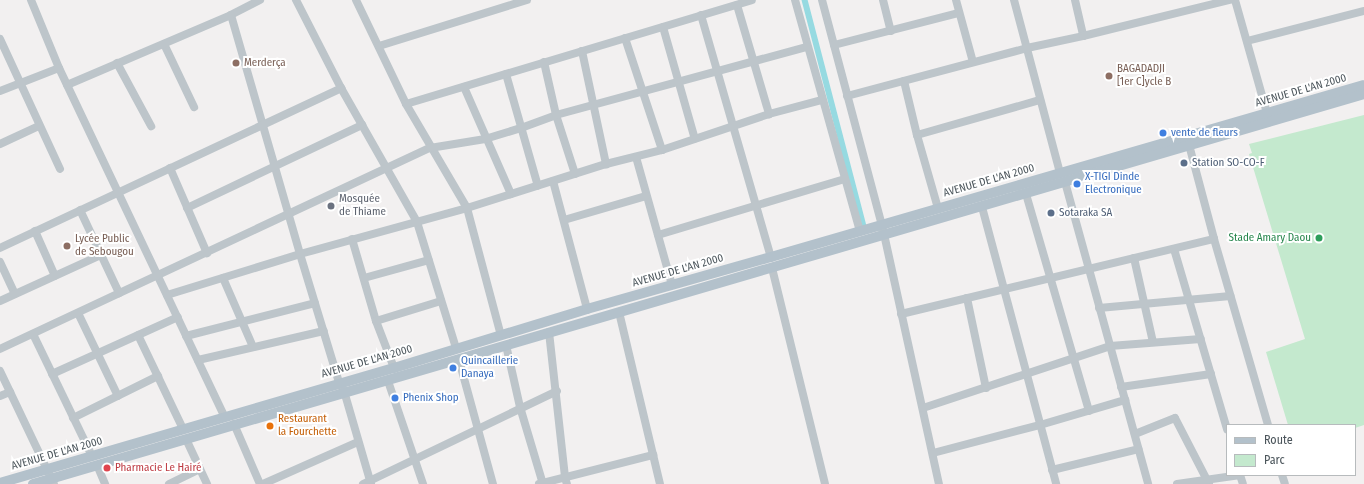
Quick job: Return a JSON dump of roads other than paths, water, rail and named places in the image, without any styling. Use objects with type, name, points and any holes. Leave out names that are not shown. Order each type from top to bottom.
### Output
[{"type":"main road","name":"AVENUE DE L'AN 2000","points":[[1188,141],[1267,113],[1364,85]]},
{"type":"main road","name":"AVENUE DE L'AN 2000","points":[[95,461],[186,439],[234,424],[394,368],[587,309],[938,208],[1063,178],[1188,141],[1364,94]]},
{"type":"main road","name":"AVENUE DE L'AN 2000","points":[[33,484],[183,428],[342,387],[388,381],[549,332],[1026,194],[1063,178]]},
{"type":"main road","name":"AVENUE DE L'AN 2000","points":[[0,483],[51,478]]},
{"type":"street","points":[[31,0],[59,68],[225,417]]},
{"type":"street","points":[[67,85],[231,15],[260,0]]},
{"type":"street","points":[[296,0],[341,88],[416,222],[456,348]]},
{"type":"street","points":[[356,0],[406,104],[430,148],[467,208],[501,336]]},
{"type":"street","points":[[379,46],[527,0]]},
{"type":"street","points":[[406,104],[752,0]]},
{"type":"street","points":[[795,0],[860,231]]},
{"type":"street","points":[[822,0],[882,225],[939,484]]},
{"type":"street","points":[[883,0],[891,31]]},
{"type":"street","points":[[956,0],[973,62]]},
{"type":"street","points":[[1014,0],[1040,100],[1148,484]]},
{"type":"street","points":[[1075,0],[1083,36]]},
{"type":"street","points":[[847,96],[1026,48],[1083,36],[1230,0]]},
{"type":"street","points":[[1235,0],[1267,113]]},
{"type":"street","points":[[737,5],[770,114]]},
{"type":"street","points":[[1247,41],[1364,11]]},
{"type":"street","points":[[834,46],[959,13]]},
{"type":"street","points":[[231,15],[276,165],[300,254],[342,387],[368,483],[520,407],[557,391]]},
{"type":"street","points":[[701,15],[771,257]]},
{"type":"street","points":[[663,27],[694,139]]},
{"type":"street","points":[[625,38],[662,150]]},
{"type":"street","points":[[0,39],[60,169]]},
{"type":"street","points":[[164,44],[194,106]]},
{"type":"street","points":[[0,349],[430,148],[485,139],[594,104],[807,47]]},
{"type":"street","points":[[582,51],[606,164]]},
{"type":"street","points":[[544,62],[556,115],[575,174]]},
{"type":"street","points":[[117,63],[151,126]]},
{"type":"street","points":[[0,92],[59,68]]},
{"type":"street","points":[[506,74],[538,186]]},
{"type":"street","points":[[904,81],[917,135],[938,208]]},
{"type":"street","points":[[464,87],[485,139],[511,194]]},
{"type":"street","points":[[0,248],[341,88]]},
{"type":"street","points":[[167,295],[300,254],[467,208],[606,164],[662,150],[770,114],[822,100]]},
{"type":"street","points":[[917,135],[1040,100]]},
{"type":"street","points":[[187,208],[362,125]]},
{"type":"street","points":[[0,144],[39,126]]},
{"type":"street","points":[[1188,141],[1230,296],[1268,424]]},
{"type":"street","points":[[636,157],[672,285]]},
{"type":"street","points":[[170,168],[207,253]]},
{"type":"street","points":[[658,235],[845,179]]},
{"type":"street","points":[[553,181],[587,309]]},
{"type":"street","points":[[1026,194],[1089,411]]},
{"type":"street","points":[[564,220],[646,196]]},
{"type":"street","points":[[982,207],[1056,484]]},
{"type":"street","points":[[80,210],[119,293]]},
{"type":"street","points":[[36,231],[55,276]]},
{"type":"street","points":[[352,239],[376,321],[394,368]]},
{"type":"street","points":[[901,314],[1214,239]]},
{"type":"street","points":[[1174,249],[1226,426]]},
{"type":"street","points":[[0,302],[101,255]]},
{"type":"street","points":[[1134,258],[1153,342]]},
{"type":"street","points":[[364,278],[429,260]]},
{"type":"street","points":[[0,262],[15,294]]},
{"type":"street","points":[[772,268],[824,484]]},
{"type":"street","points":[[223,278],[253,347]]},
{"type":"street","points":[[1099,308],[1230,296]]},
{"type":"street","points":[[967,298],[986,388]]},
{"type":"street","points":[[376,321],[441,301]]},
{"type":"street","points":[[186,336],[315,303]]},
{"type":"street","points":[[619,312],[660,484]]},
{"type":"street","points":[[78,313],[118,396]]},
{"type":"street","points":[[52,374],[178,317]]},
{"type":"street","points":[[198,360],[324,331]]},
{"type":"street","points":[[549,332],[557,391],[566,481]]},
{"type":"street","points":[[33,334],[105,484]]},
{"type":"street","points":[[138,335],[183,428]]},
{"type":"street","points":[[923,408],[1027,375],[1110,346],[1201,339]]},
{"type":"street","points":[[506,345],[520,407],[541,484],[566,481],[653,455]]},
{"type":"street","points":[[459,360],[493,484]]},
{"type":"street","points":[[0,371],[51,478]]},
{"type":"street","points":[[1121,387],[1211,374]]},
{"type":"street","points":[[73,418],[158,376]]},
{"type":"street","points":[[388,381],[423,484]]},
{"type":"street","points":[[0,396],[10,392]]},
{"type":"street","points":[[933,453],[1040,425],[1125,400]]},
{"type":"street","points":[[1135,434],[1174,418],[1208,482]]},
{"type":"street","points":[[234,424],[260,484]]},
{"type":"street","points":[[186,439],[207,484]]},
{"type":"street","points":[[263,484],[358,442]]},
{"type":"street","points":[[1052,470],[1139,449]]},
{"type":"street","points":[[169,484],[200,469]]},
{"type":"street","points":[[1177,484],[1208,482],[1235,476]]},
{"type":"waterway","points":[[805,0],[864,226]]},
{"type":"place","name":"Merderça","points":[[236,63]]},
{"type":"place","name":"BAGADADJI [1er C]ycle B","points":[[1109,76]]},
{"type":"place","name":"vente de fleurs","points":[[1163,133]]},
{"type":"place","name":"Station SO-CO-F","points":[[1184,163]]},
{"type":"place","name":"X-TIGI Dinde Electronique","points":[[1077,184]]},
{"type":"place","name":"Mosquée de Thiame","points":[[331,206]]},
{"type":"place","name":"Sotaraka SA","points":[[1051,213]]},
{"type":"place","name":"Stade Amary Daou","points":[[1319,238]]},
{"type":"place","name":"Lycée Public de Sebougou","points":[[67,246]]},
{"type":"place","name":"Quincaillerie Danaya","points":[[453,368]]},
{"type":"place","name":"Phenix Shop","points":[[395,398]]},
{"type":"place","name":"Restaurant la Fourchette","points":[[270,426]]},
{"type":"place","name":"Pharmacie Le Hairé","points":[[107,468]]}]
